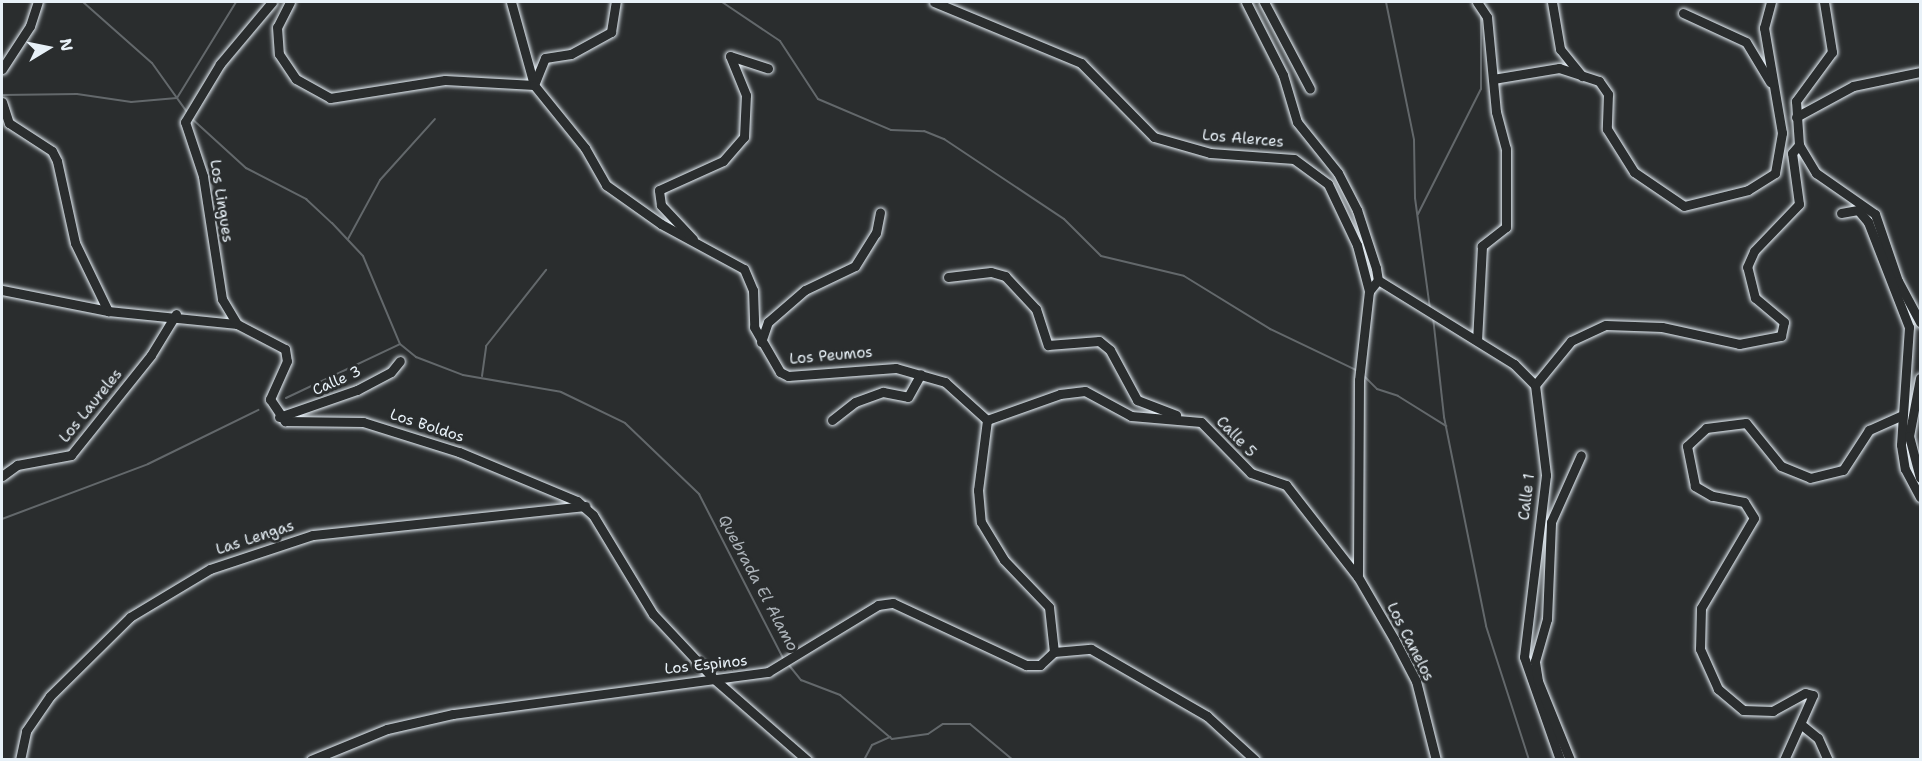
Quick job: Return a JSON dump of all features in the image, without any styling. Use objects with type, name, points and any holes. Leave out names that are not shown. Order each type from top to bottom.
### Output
[{"type":"street","points":[[2,69],[30,26],[38,2]]},
{"type":"street","name":"Los Lingues","points":[[237,324],[222,299],[203,176],[185,122],[220,64],[272,2]]},
{"type":"street","points":[[290,2],[277,27],[279,54],[296,79],[318,96],[341,98],[383,86],[445,80],[534,85],[545,58],[571,54],[611,32],[616,2]]},
{"type":"street","name":"Los Peumos","points":[[511,2],[534,85],[585,148],[606,185],[699,245],[737,263],[751,278],[754,327],[761,342],[788,376],[879,367],[921,374],[956,390],[987,420]]},
{"type":"street","name":"Los Alerces","points":[[934,2],[1081,63],[1154,137],[1210,153],[1294,159],[1312,170],[1342,208],[1369,291]]},
{"type":"street","points":[[1246,2],[1283,75],[1297,122],[1338,173],[1358,210],[1378,280],[1477,340],[1535,385],[1571,341],[1606,325],[1662,327],[1739,344],[1781,336],[1784,322],[1755,298],[1747,267],[1754,251],[1799,204],[1792,153],[1799,145]]},
{"type":"street","points":[[1264,2],[1310,89]]},
{"type":"street","points":[[1477,2],[1487,17],[1492,79],[1506,149],[1506,227],[1482,246],[1477,340]]},
{"type":"street","points":[[1552,2],[1560,49],[1582,76]]},
{"type":"street","points":[[1492,79],[1558,68],[1599,81],[1608,94],[1607,129],[1634,172],[1683,207],[1748,190],[1775,173],[1782,133],[1772,87],[1764,28],[1771,2]]},
{"type":"street","points":[[1824,2],[1831,56],[1800,90],[1796,117],[1799,145],[1816,173],[1860,198],[1875,214],[1898,281],[1920,322]]},
{"type":"street","points":[[1683,13],[1746,42],[1772,87]]},
{"type":"street","points":[[699,245],[661,206],[659,190],[723,161],[744,136],[746,95],[730,56],[768,68]]},
{"type":"street","points":[[1796,117],[1853,86],[1920,72]]},
{"type":"street","points":[[2,102],[9,123],[52,151],[57,160],[75,243],[108,311]]},
{"type":"street","points":[[1841,213],[1858,210],[1868,222],[1909,327],[1910,364],[1901,416],[1903,462],[1920,497]]},
{"type":"street","points":[[761,342],[768,322],[804,290],[855,266],[876,233],[880,212]]},
{"type":"street","points":[[948,277],[991,272],[1005,276],[1036,309],[1048,345],[1099,341],[1110,350],[1137,400],[1178,416]]},
{"type":"street","points":[[1358,577],[1359,380],[1369,291],[1378,280]]},
{"type":"street","points":[[2,290],[108,311],[176,314],[237,324],[266,336],[288,355],[270,399],[279,417]]},
{"type":"street","name":"Los Laureles","points":[[2,476],[17,465],[71,455],[151,355],[176,314]]},
{"type":"street","name":"Calle 3","points":[[279,417],[357,390],[391,372],[400,361]]},
{"type":"street","points":[[832,420],[855,402],[883,392],[908,397],[921,374]]},
{"type":"street","points":[[1920,378],[1910,436],[1920,478]]},
{"type":"street","name":"Calle 1","points":[[1535,385],[1546,475],[1524,657],[1560,759]]},
{"type":"street","name":"Calle 5","points":[[987,420],[1072,390],[1085,391],[1131,416],[1178,416],[1201,422],[1251,472],[1295,492],[1358,577]]},
{"type":"street","points":[[1784,759],[1803,726],[1811,694],[1773,711],[1749,712],[1724,696],[1708,670],[1698,642],[1699,613],[1754,518],[1744,502],[1699,489],[1689,472],[1685,450],[1701,430],[1746,423],[1781,466],[1810,478],[1847,468],[1869,430],[1901,416]]},
{"type":"street","name":"Los Boldos","points":[[279,417],[294,422],[363,422],[459,452],[586,506]]},
{"type":"street","points":[[987,420],[978,490],[981,522],[1004,560],[1049,607],[1054,652]]},
{"type":"street","points":[[1570,759],[1538,681],[1535,661],[1547,619],[1551,522],[1581,456]]},
{"type":"street","points":[[586,506],[653,614],[713,678],[807,759]]},
{"type":"street","name":"Las Lengas","points":[[20,759],[26,731],[50,696],[130,617],[210,569],[313,535],[586,506]]},
{"type":"street","name":"Los Canelos","points":[[1358,577],[1416,681],[1436,759]]},
{"type":"street","name":"Los Espinos","points":[[311,759],[387,729],[453,714],[768,672],[878,605],[893,603],[1026,665],[1040,665],[1054,652],[1091,649],[1207,716],[1255,759]]},
{"type":"street","points":[[1803,726],[1818,738],[1828,759]]},
{"type":"waterway","name":"Quebrada El Alamo","points":[[83,2],[152,63],[187,112]]},
{"type":"waterway","points":[[2,95],[77,94],[131,102],[177,98],[236,2]]},
{"type":"waterway","points":[[722,2],[780,41],[818,99],[891,130],[924,131],[944,139],[1064,219],[1101,256],[1184,276],[1270,329],[1356,370]]},
{"type":"waterway","points":[[1386,2],[1414,140],[1415,198],[1430,309]]},
{"type":"waterway","points":[[1418,214],[1481,89],[1481,13]]},
{"type":"waterway","name":"Quebrada El Alamo","points":[[190,117],[246,168],[306,199],[332,223],[363,256],[400,344],[416,357],[463,375],[561,392],[625,423],[699,494],[784,660]]},
{"type":"waterway","points":[[348,239],[380,180],[435,119]]},
{"type":"waterway","points":[[482,376],[486,346],[546,270]]},
{"type":"waterway","points":[[1433,317],[1444,417],[1486,626],[1529,760]]},
{"type":"waterway","points":[[286,398],[400,344]]},
{"type":"waterway","points":[[1363,375],[1377,389],[1398,396],[1446,426]]},
{"type":"waterway","points":[[2,519],[148,464],[258,410]]},
{"type":"waterway","name":"Quebrada El Alamo","points":[[788,664],[801,680],[840,695],[892,739],[928,734],[943,724],[970,724],[1013,760]]},
{"type":"waterway","points":[[864,760],[872,745],[890,737]]}]
